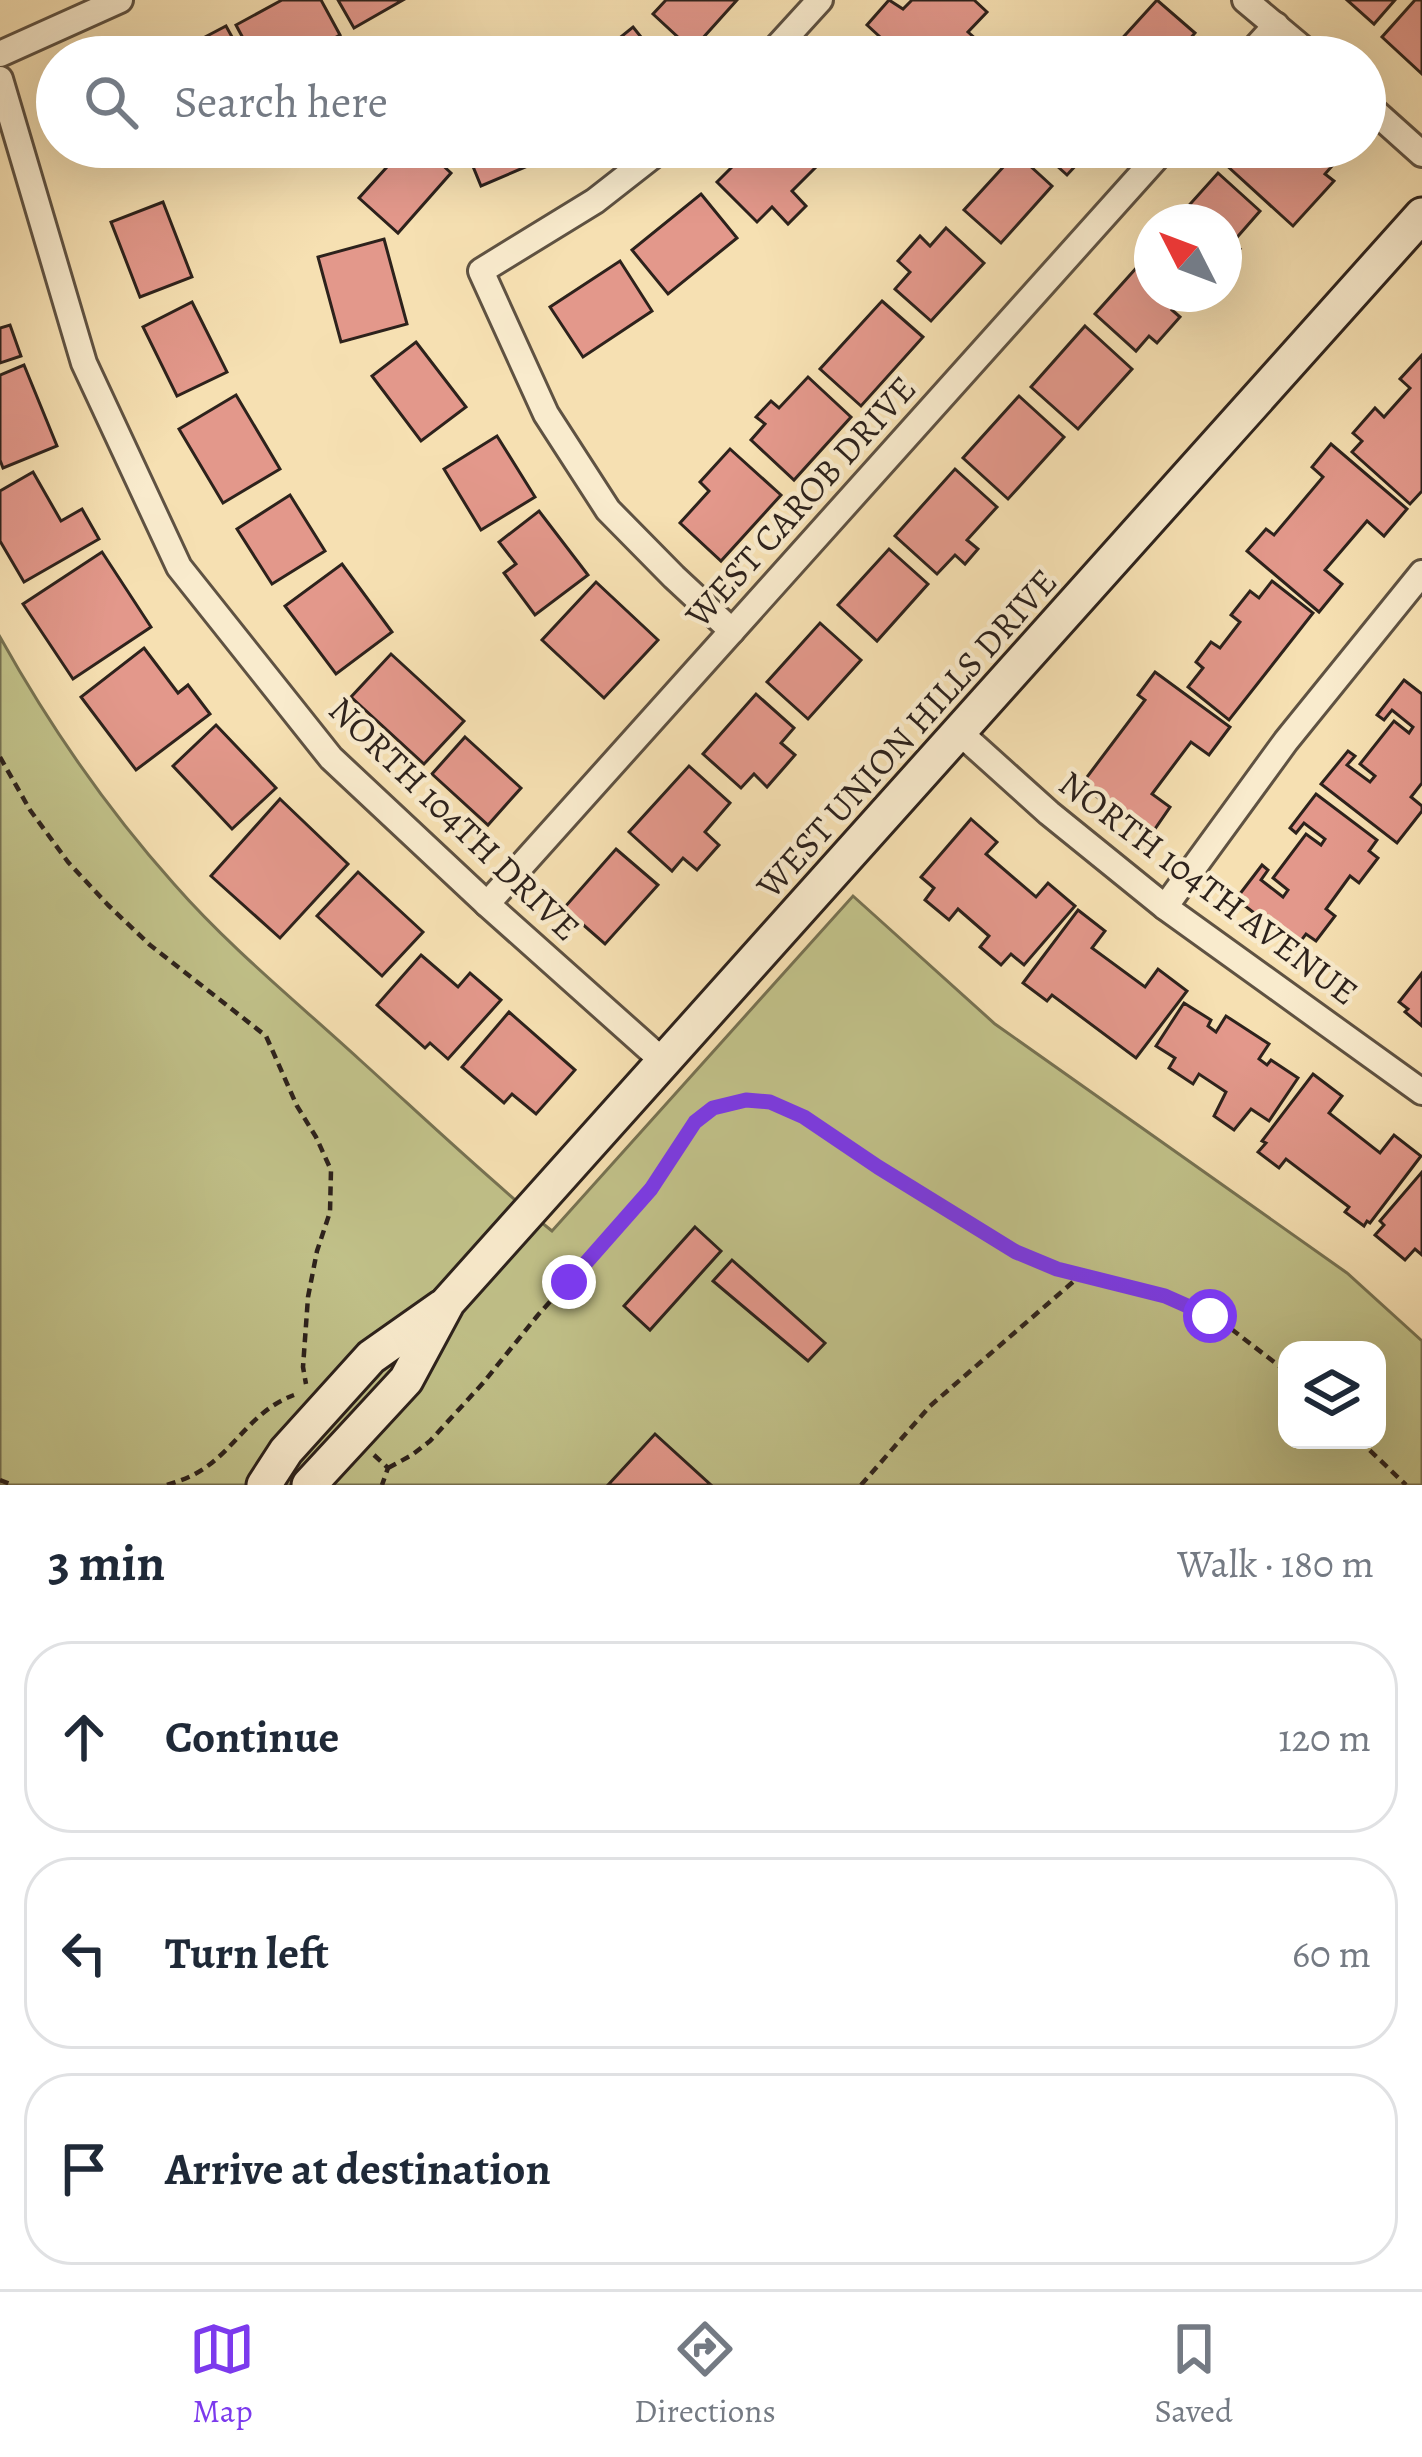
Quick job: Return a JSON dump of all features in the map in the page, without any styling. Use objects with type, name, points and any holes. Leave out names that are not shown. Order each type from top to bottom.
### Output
[{"type":"main road","name":"WEST UNION HILLS DRIVE","points":[[264,1485],[286,1450],[371,1357],[448,1302],[1422,215]]},
{"type":"main road","name":"WEST UNION HILLS DRIVE","points":[[309,1485],[406,1380],[448,1302]]},
{"type":"street","points":[[40,36],[120,0]]},
{"type":"street","points":[[787,36],[820,0]]},
{"type":"street","points":[[1245,0],[1289,36]]},
{"type":"street","points":[[1266,36],[1276,25]]},
{"type":"street","points":[[0,54],[36,38]]},
{"type":"street","name":"NORTH 104TH DRIVE","points":[[0,79],[84,363],[179,567],[331,758],[664,1062]]},
{"type":"street","points":[[1386,122],[1422,154]]},
{"type":"street","points":[[638,168],[596,201],[481,271],[546,414],[608,510],[732,631]]},
{"type":"street","name":"WEST CAROB DRIVE","points":[[487,904],[1147,168]]},
{"type":"street","points":[[1165,907],[1286,741],[1422,573]]},
{"type":"street","name":"NORTH 104TH AVENUE","points":[[959,732],[1165,907],[1422,1092]]},
{"type":"path","points":[[0,757],[30,810],[68,862],[108,905],[150,945],[266,1036],[331,1170],[330,1212],[308,1297],[306,1393],[264,1409],[218,1456],[195,1474],[167,1485]]},
{"type":"path","points":[[388,1468],[421,1449],[440,1431],[651,1189],[695,1122],[724,1103],[746,1100],[781,1106],[804,1117],[1016,1252],[1057,1269],[1187,1304],[1230,1328],[1278,1365]]},
{"type":"path","points":[[861,1485],[930,1406],[1081,1275]]},
{"type":"path","points":[[1368,1449],[1406,1485]]},
{"type":"path","points":[[0,1480],[13,1485]]},
{"type":"green space","points":[[0,637],[102,796],[196,908],[552,1231],[853,896],[995,1024],[1347,1273],[1422,1341],[1422,1485],[0,1485]]},
{"type":"building","points":[[282,0],[321,0],[340,35],[242,36],[236,25]]},
{"type":"building","points":[[338,0],[403,0],[354,28]]},
{"type":"building","points":[[666,0],[737,0],[705,36],[677,36],[653,14]]},
{"type":"building","points":[[889,0],[903,9],[912,0],[974,0],[987,12],[968,32],[972,36],[879,36],[867,25]]},
{"type":"building","points":[[1157,0],[1195,33],[1192,36],[1124,36]]},
{"type":"building","points":[[1347,0],[1395,0],[1374,24]]},
{"type":"building","points":[[1415,0],[1422,0],[1422,74],[1386,36]]},
{"type":"building","points":[[226,26],[231,36],[207,36]]},
{"type":"building","points":[[386,168],[446,168],[451,173],[398,233],[359,198]]},
{"type":"building","points":[[474,168],[523,168],[481,186]]},
{"type":"building","points":[[731,168],[815,168],[792,191],[806,206],[788,224],[772,207],[757,222],[717,182]]},
{"type":"building","points":[[1002,168],[1032,168],[1052,186],[1001,243],[964,210]]},
{"type":"building","points":[[1229,168],[1330,168],[1325,174],[1334,181],[1293,226]]},
{"type":"building","points":[[1218,173],[1260,211],[1242,232],[1242,204],[1190,204]]},
{"type":"building","points":[[701,194],[737,238],[668,294],[632,250]]},
{"type":"building","points":[[163,202],[192,277],[140,297],[111,222]]},
{"type":"building","points":[[946,228],[984,263],[931,321],[895,289],[910,272],[898,261],[920,236],[930,246]]},
{"type":"building","points":[[384,239],[407,324],[341,342],[318,257]]},
{"type":"building","points":[[620,261],[652,311],[583,357],[550,307]]},
{"type":"building","points":[[1134,270],[1134,312],[1174,312],[1180,317],[1157,343],[1149,336],[1136,351],[1095,314]]},
{"type":"building","points":[[882,301],[923,337],[861,406],[820,369]]},
{"type":"building","points":[[192,302],[227,372],[177,396],[143,327]]},
{"type":"building","points":[[10,325],[21,356],[0,363],[0,328]]},
{"type":"building","points":[[1085,326],[1132,369],[1078,429],[1031,387]]},
{"type":"building","points":[[416,342],[466,407],[421,441],[372,376]]},
{"type":"building","points":[[1422,355],[1422,491],[1410,504],[1352,452],[1362,441],[1353,433],[1375,408],[1384,417],[1410,388],[1400,379]]},
{"type":"building","points":[[24,365],[57,446],[3,468],[0,375]]},
{"type":"building","points":[[808,377],[851,417],[794,480],[751,440],[765,424],[756,417],[771,401],[779,408]]},
{"type":"building","points":[[236,395],[280,469],[223,503],[179,429]]},
{"type":"building","points":[[1019,396],[1064,437],[1008,499],[963,458]]},
{"type":"building","points":[[497,436],[535,497],[481,530],[444,469]]},
{"type":"building","points":[[1331,444],[1407,509],[1384,536],[1367,521],[1325,570],[1342,584],[1319,612],[1247,551],[1266,529],[1274,535],[1323,477],[1312,467]]},
{"type":"building","points":[[730,449],[781,495],[721,561],[680,523],[709,491],[700,482]]},
{"type":"building","points":[[955,469],[997,507],[967,540],[978,549],[965,564],[955,555],[937,574],[895,536]]},
{"type":"building","points":[[33,472],[61,521],[82,509],[99,539],[24,582],[0,541],[0,491]]},
{"type":"building","points":[[290,495],[325,551],[272,584],[237,529]]},
{"type":"building","points":[[539,511],[588,575],[535,615],[504,573],[516,564],[499,542]]},
{"type":"building","points":[[889,549],[928,584],[877,641],[838,605]]},
{"type":"building","points":[[102,552],[151,627],[73,679],[23,604]]},
{"type":"building","points":[[342,564],[392,632],[336,674],[285,606]]},
{"type":"building","points":[[1272,581],[1313,613],[1229,720],[1188,687],[1203,668],[1196,662],[1211,642],[1220,648],[1240,622],[1231,615],[1250,591],[1259,598]]},
{"type":"building","points":[[596,582],[658,640],[604,698],[542,640]]},
{"type":"building","points":[[820,623],[861,660],[808,719],[767,682]]},
{"type":"building","points":[[144,648],[178,693],[188,685],[210,714],[136,770],[81,697]]},
{"type":"building","points":[[391,654],[464,721],[424,764],[351,697]]},
{"type":"building","points":[[1155,672],[1230,727],[1209,755],[1191,742],[1152,794],[1170,807],[1150,836],[1081,785],[1145,700],[1138,695]]},
{"type":"building","points":[[1404,680],[1422,694],[1422,783],[1411,797],[1422,811],[1397,843],[1321,784],[1348,751],[1355,756],[1347,765],[1370,782],[1375,776],[1360,764],[1394,721],[1409,733],[1413,727],[1392,710],[1384,720],[1377,715]]},
{"type":"building","points":[[756,694],[794,728],[781,743],[795,755],[767,787],[754,774],[741,788],[703,754]]},
{"type":"building","points":[[216,725],[276,788],[232,829],[173,766]]},
{"type":"building","points":[[465,737],[521,788],[488,825],[432,774]]},
{"type":"building","points":[[689,766],[730,803],[705,832],[719,845],[697,870],[683,858],[672,871],[629,832]]},
{"type":"building","points":[[1316,794],[1377,840],[1369,851],[1378,858],[1359,883],[1350,876],[1326,909],[1335,916],[1316,941],[1306,934],[1297,946],[1236,899],[1262,865],[1268,870],[1261,880],[1283,897],[1288,890],[1273,878],[1306,834],[1321,845],[1325,839],[1304,823],[1296,833],[1290,828]]},
{"type":"building","points":[[280,799],[348,864],[280,938],[211,876]]},
{"type":"building","points":[[971,819],[997,842],[986,854],[1036,897],[1048,883],[1075,906],[1024,965],[1011,954],[1001,965],[980,947],[989,936],[958,909],[949,920],[925,900],[934,888],[921,877]]},
{"type":"building","points":[[616,849],[658,885],[605,944],[564,908]]},
{"type":"building","points":[[358,872],[423,932],[382,976],[317,916]]},
{"type":"building","points":[[1078,910],[1105,931],[1092,948],[1145,987],[1158,969],[1187,991],[1136,1058],[1052,995],[1047,1001],[1023,983]]},
{"type":"building","points":[[421,955],[458,987],[470,973],[501,1000],[448,1059],[430,1043],[425,1048],[377,1005]]},
{"type":"building","points":[[1422,973],[1422,1026],[1399,1002]]},
{"type":"building","points":[[1184,1003],[1211,1020],[1208,1026],[1216,1032],[1226,1016],[1269,1044],[1259,1059],[1267,1065],[1271,1060],[1298,1078],[1269,1121],[1251,1109],[1234,1130],[1214,1116],[1226,1092],[1199,1074],[1193,1084],[1169,1068],[1175,1058],[1156,1046]]},
{"type":"building","points":[[509,1012],[575,1070],[536,1114],[512,1094],[504,1103],[462,1067]]},
{"type":"building","points":[[1313,1074],[1342,1096],[1329,1113],[1380,1153],[1394,1135],[1421,1156],[1364,1226],[1345,1212],[1349,1207],[1286,1159],[1279,1168],[1258,1152]]},
{"type":"building","points":[[1422,1172],[1422,1255],[1415,1249],[1405,1260],[1375,1235],[1384,1225],[1380,1221]]},
{"type":"building","points":[[695,1227],[721,1251],[650,1330],[624,1306]]},
{"type":"building","points":[[732,1260],[825,1343],[808,1361],[713,1281]]},
{"type":"building","points":[[655,1434],[711,1485],[608,1485]]},
{"type":"route","points":[[569,1282],[659,1179],[695,1122],[724,1103],[746,1100],[770,1102],[804,1117],[1016,1252],[1057,1269],[1144,1289],[1210,1316]]}]
